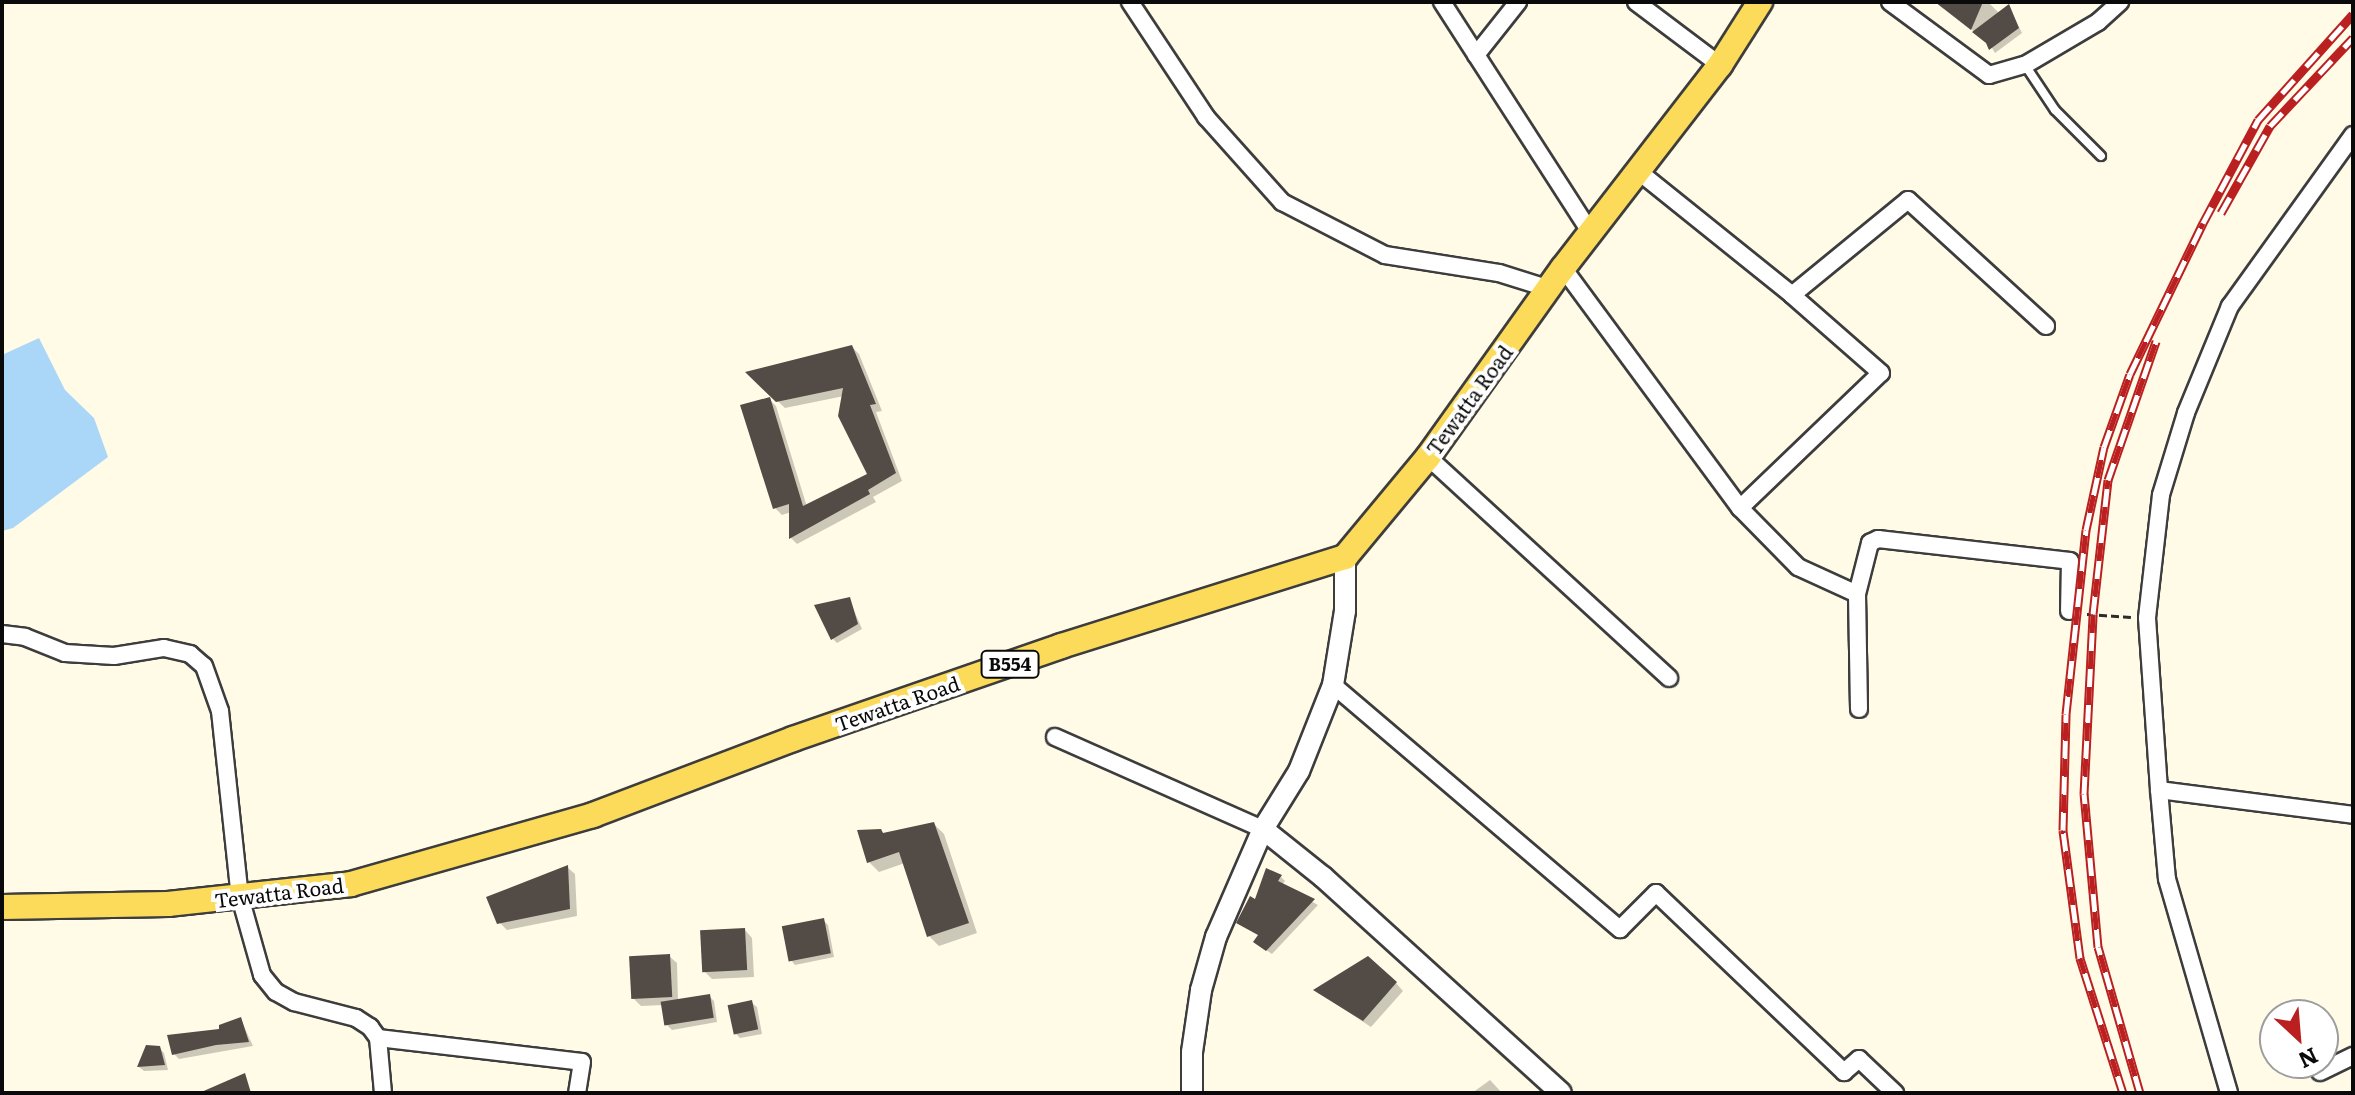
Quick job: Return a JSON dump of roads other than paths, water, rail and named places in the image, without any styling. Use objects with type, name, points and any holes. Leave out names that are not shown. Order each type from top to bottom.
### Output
[{"type":"main road","name":"Tewatta Road","points":[[2,907],[168,904],[351,884],[593,815],[793,739],[1061,646],[1345,557],[1428,457],[1590,232],[1720,65],[1760,2]]},
{"type":"street","points":[[1130,2],[1206,117],[1282,202],[1385,255],[1499,273],[1556,278],[1740,508],[1798,567],[1857,594]]},
{"type":"street","points":[[1442,2],[1590,232]]},
{"type":"street","points":[[1476,55],[1518,2]]},
{"type":"street","points":[[1636,2],[1720,65]]},
{"type":"street","points":[[1890,2],[1989,75],[2025,65],[2098,22],[2120,2]]},
{"type":"street","points":[[2229,1093],[2167,879],[2147,618],[2161,495],[2186,413],[2230,306],[2353,135]]},
{"type":"street","points":[[1638,171],[1792,295],[1881,373],[1740,508]]},
{"type":"street","points":[[1792,295],[1908,200],[2046,326]]},
{"type":"street","points":[[1428,457],[1669,678]]},
{"type":"street","points":[[1859,709],[1857,594],[1870,543],[1878,539],[2070,561],[2069,611]]},
{"type":"street","points":[[1192,1093],[1192,1052],[1208,963],[1216,937],[1263,829],[1299,771],[1333,685],[1345,611],[1345,557]]},
{"type":"street","points":[[2,634],[25,637],[65,653],[114,656],[164,648],[190,654],[204,666],[220,711],[240,897],[262,975],[276,992],[294,1002],[356,1018],[370,1027],[378,1038],[383,1093]]},
{"type":"street","points":[[1333,685],[1620,929],[1656,893],[1844,1072],[1859,1059],[1895,1093]]},
{"type":"street","points":[[1055,737],[1263,829],[1323,877],[1561,1093]]},
{"type":"street","points":[[2159,790],[2353,815]]},
{"type":"street","points":[[378,1038],[582,1062],[577,1093]]},
{"type":"lane","points":[[2025,65],[2055,110],[2101,156]]},
{"type":"water","points":[[39,338],[65,390],[94,418],[108,457],[13,528],[2,531],[2,355]]},
{"type":"railway","points":[[2123,1093],[2080,958],[2063,830],[2066,714],[2086,530],[2104,447],[2130,374],[2203,223],[2258,120],[2353,14]]},
{"type":"railway","points":[[2221,213],[2270,126],[2353,38]]},
{"type":"railway","points":[[2140,1093],[2098,947],[2084,794],[2093,614],[2108,480],[2156,341]]}]
